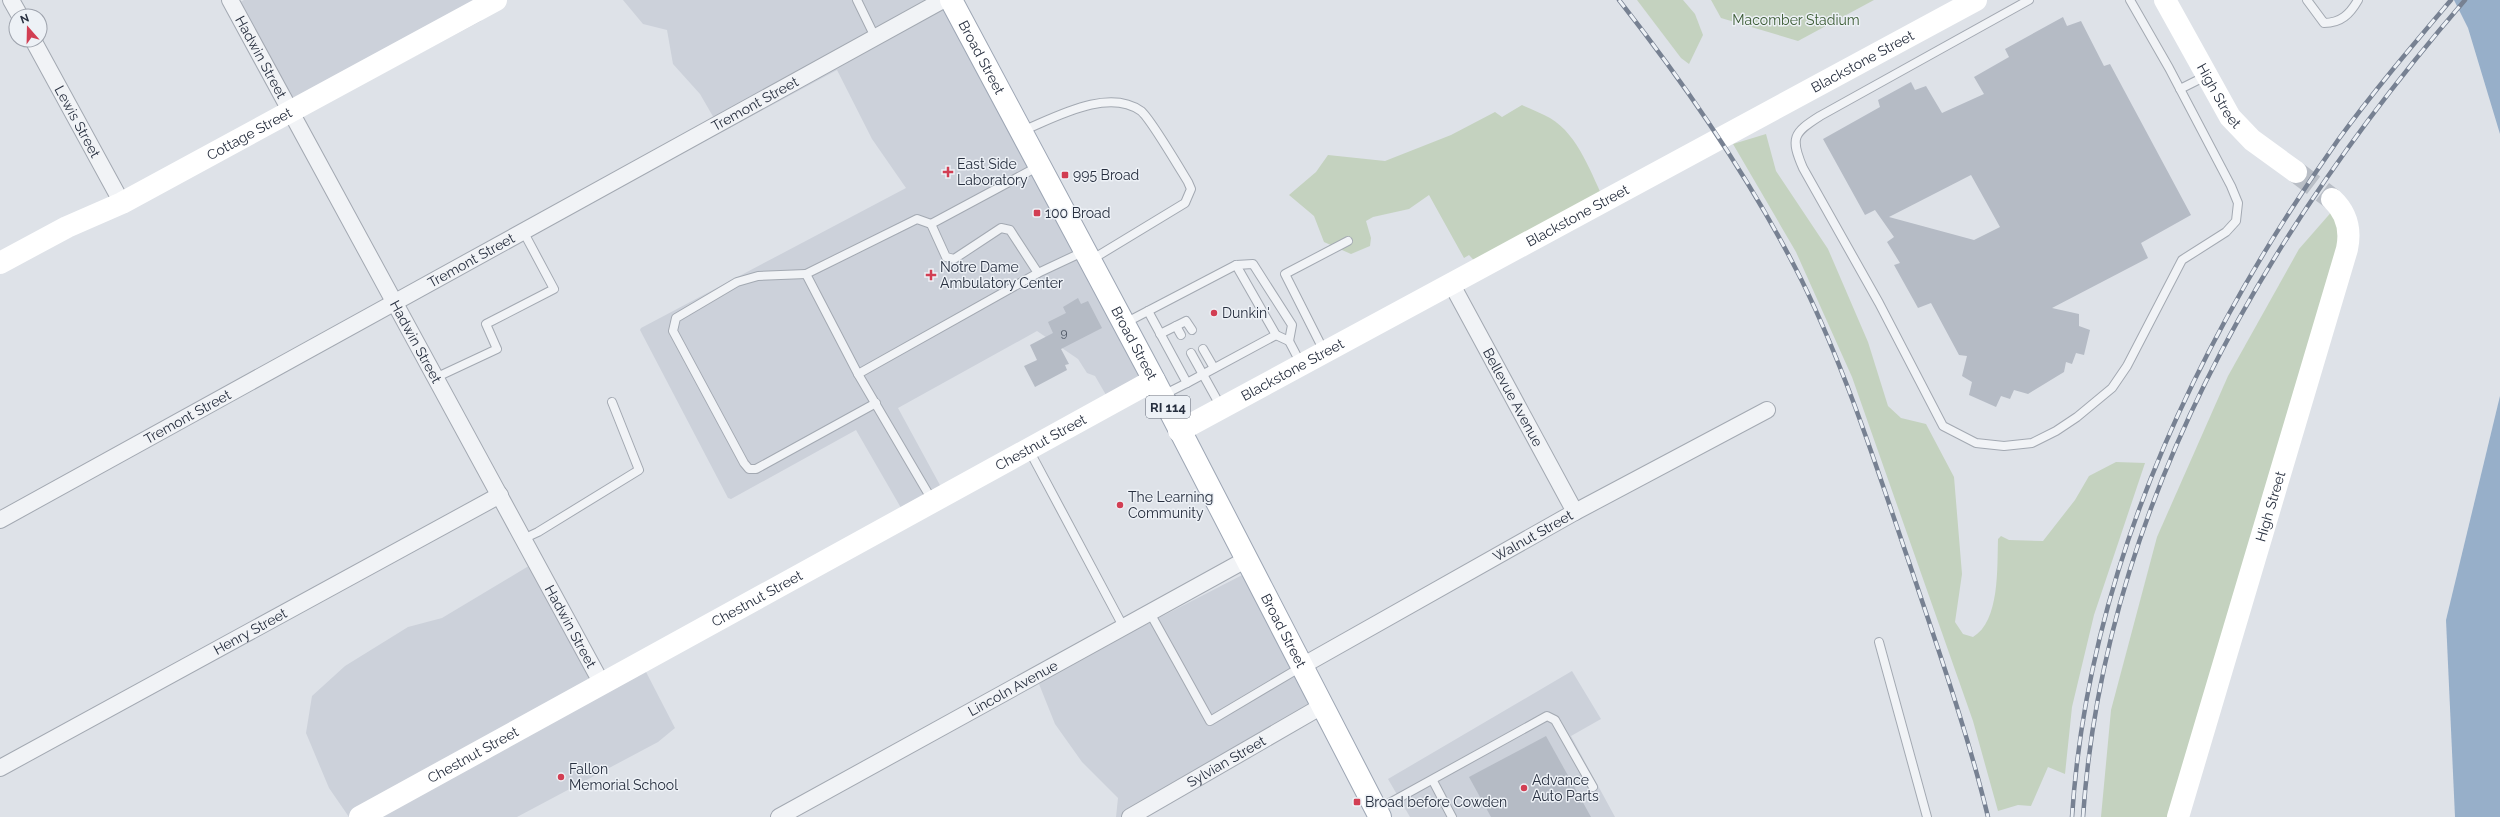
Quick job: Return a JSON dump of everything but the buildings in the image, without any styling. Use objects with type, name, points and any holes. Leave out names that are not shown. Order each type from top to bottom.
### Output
[{"type":"street","name":"Hadwin Street","points":[[230,0],[290,113],[602,684]]},
{"type":"street","name":"Tremont Street","points":[[0,520],[943,0]]},
{"type":"street","name":"Broad Street","points":[[951,0],[1124,323],[1378,814]]},
{"type":"street","name":"Blackstone Street","points":[[1179,431],[1976,0]]},
{"type":"street","name":"High Street","points":[[2165,0],[2207,76],[2237,126],[2260,147],[2296,172]]},
{"type":"street","name":"Cottage Street","points":[[0,263],[67,227],[122,203],[290,113],[483,3]]},
{"type":"street","name":"Lewis Street","points":[[37,48],[122,203]]},
{"type":"street","name":"High Street","points":[[2178,817],[2347,249],[2348,225],[2344,213],[2332,199]]},
{"type":"street","name":"Bellevue Avenue","points":[[1451,283],[1575,512]]},
{"type":"street","name":"Chestnut Street","points":[[360,817],[1028,449],[1158,388]]},
{"type":"street","name":"Walnut Street","points":[[1302,666],[1575,512],[1767,410]]},
{"type":"street","name":"Henry Street","points":[[0,768],[500,495]]},
{"type":"street","name":"Lincoln Avenue","points":[[779,817],[1247,559]]},
{"type":"street","name":"Sylvian Street","points":[[1130,817],[1322,706]]},
{"type":"lane","points":[[858,0],[876,37]]},
{"type":"lane","points":[[2028,0],[1820,116],[1803,126],[1795,137],[1795,144],[1803,168],[1879,303],[1932,410],[1942,426],[1955,434],[1976,443],[1991,446],[2022,445],[2043,437],[2077,417],[2108,392],[2120,378],[2182,260],[2226,232],[2236,221],[2239,209],[2237,198],[2180,89],[2130,0]]},
{"type":"lane","points":[[2307,0],[2324,23],[2336,23],[2350,13],[2358,0]]},
{"type":"lane","points":[[2180,89],[2207,76]]},
{"type":"lane","points":[[858,374],[963,313],[1038,273],[1088,256],[1185,203],[1191,189],[1142,111],[1125,104],[1089,103],[1022,131]]},
{"type":"lane","points":[[931,224],[1040,166]]},
{"type":"lane","points":[[876,403],[756,468],[750,469],[744,463],[673,331],[676,318],[737,282],[758,276],[806,274],[917,219],[931,224],[946,258],[954,259],[1002,228],[1010,230],[1038,273]]},
{"type":"lane","points":[[436,378],[497,349],[486,324],[554,289],[523,231]]},
{"type":"lane","points":[[1325,352],[1285,274],[1348,241]]},
{"type":"lane","points":[[1124,323],[1236,265],[1253,264],[1292,325],[1289,341]]},
{"type":"lane","points":[[1236,265],[1276,334],[1289,341],[1302,364]]},
{"type":"lane","points":[[806,274],[858,374],[933,501]]},
{"type":"lane","points":[[1148,311],[1187,382]]},
{"type":"lane","points":[[1160,334],[1186,321],[1192,330]]},
{"type":"lane","points":[[1176,326],[1181,335]]},
{"type":"lane","points":[[1158,388],[1187,382],[1276,334]]},
{"type":"lane","points":[[1203,349],[1214,368]]},
{"type":"lane","points":[[1191,353],[1221,408]]},
{"type":"lane","points":[[523,539],[538,532],[639,470],[612,402]]},
{"type":"lane","points":[[1028,449],[1124,628]]},
{"type":"lane","points":[[1150,613],[1210,721],[1302,666]]},
{"type":"lane","points":[[1879,642],[1927,817]]},
{"type":"lane","points":[[1378,814],[1548,716],[1555,720],[1593,787]]},
{"type":"lane","points":[[1433,781],[1452,817]]},
{"type":"shaded area","points":[[244,0],[476,0],[484,15],[481,21],[297,119],[236,4]]},
{"type":"shaded area","points":[[623,0],[954,0],[1154,385],[1113,407],[1095,376],[1087,373],[1078,359],[1037,331],[898,408],[947,498],[908,520],[856,430],[731,499],[728,498],[640,330],[641,328],[906,188],[872,139],[837,70],[722,132],[700,94],[673,64],[667,30],[643,24]]},
{"type":"shaded area","points":[[532,564],[601,685],[645,670],[675,728],[658,742],[517,817],[349,817],[329,788],[306,733],[312,696],[345,666],[408,627],[442,618]]},
{"type":"shaded area","points":[[1250,571],[1323,709],[1142,817],[1116,817],[1118,798],[1082,762],[1055,724],[1039,684],[1046,676]]},
{"type":"shaded area","points":[[1572,671],[1601,719],[1571,736],[1615,817],[1410,817],[1388,779]]},
{"type":"green space","points":[[1637,0],[1683,0],[1695,14],[1703,35],[1689,64],[1681,58]]},
{"type":"green space","name":"Macomber Stadium","points":[[1711,0],[1874,0],[1798,41],[1721,18]]},
{"type":"green space","points":[[1522,105],[1550,118],[1560,125],[1569,135],[1584,157],[1606,204],[1484,271],[1469,255],[1464,258],[1429,195],[1409,209],[1373,217],[1366,221],[1371,238],[1370,246],[1351,254],[1324,242],[1314,216],[1289,195],[1316,172],[1328,155],[1385,161],[1451,135],[1495,112],[1502,117]]},
{"type":"green space","points":[[1766,134],[1776,171],[1828,249],[1868,342],[1888,406],[1901,418],[1926,424],[1954,477],[1962,574],[1955,622],[1963,634],[1973,637],[1982,629],[1993,607],[1997,579],[1998,539],[2001,536],[2009,540],[2043,541],[2075,500],[2089,476],[2116,462],[2145,463],[2094,615],[2072,707],[2065,774],[2048,767],[2031,806],[2018,805],[1998,811],[1973,721],[1852,377],[1796,252],[1733,144]]},
{"type":"green space","points":[[2334,209],[2345,276],[2185,817],[2101,817],[2111,710],[2157,537],[2228,376],[2299,249]]},
{"type":"water","points":[[2454,0],[2500,0],[2500,134],[2468,28]]},
{"type":"water","points":[[2500,396],[2500,817],[2455,817],[2446,620]]},
{"type":"tunnel","points":[[2296,172],[2332,199]]},
{"type":"railway","points":[[1619,0],[1670,67],[1718,136],[1783,244],[1819,317],[1862,426],[1913,574],[1963,725],[1988,817]]},
{"type":"railway","points":[[2072,817],[2082,725],[2100,635],[2126,547],[2158,460],[2196,377],[2239,295],[2287,216],[2338,140],[2407,52],[2451,0]]},
{"type":"railway","points":[[2083,817],[2097,702],[2124,591],[2161,483],[2207,379],[2262,278],[2324,182],[2392,89],[2465,0]]},
{"type":"place","name":"East Side Laboratory","points":[[948,172]]},
{"type":"place","name":"995 Broad","points":[[1065,175]]},
{"type":"place","name":"100 Broad","points":[[1037,213]]},
{"type":"place","name":"Notre Dame Ambulatory Center","points":[[931,275]]},
{"type":"place","name":"Dunkin'","points":[[1214,313]]},
{"type":"place","name":"The Learning Community","points":[[1120,505]]},
{"type":"place","name":"Fallon Memorial School","points":[[561,777]]},
{"type":"place","name":"Advance Auto Parts","points":[[1524,788]]},
{"type":"place","name":"Broad before Cowden","points":[[1357,802]]}]
